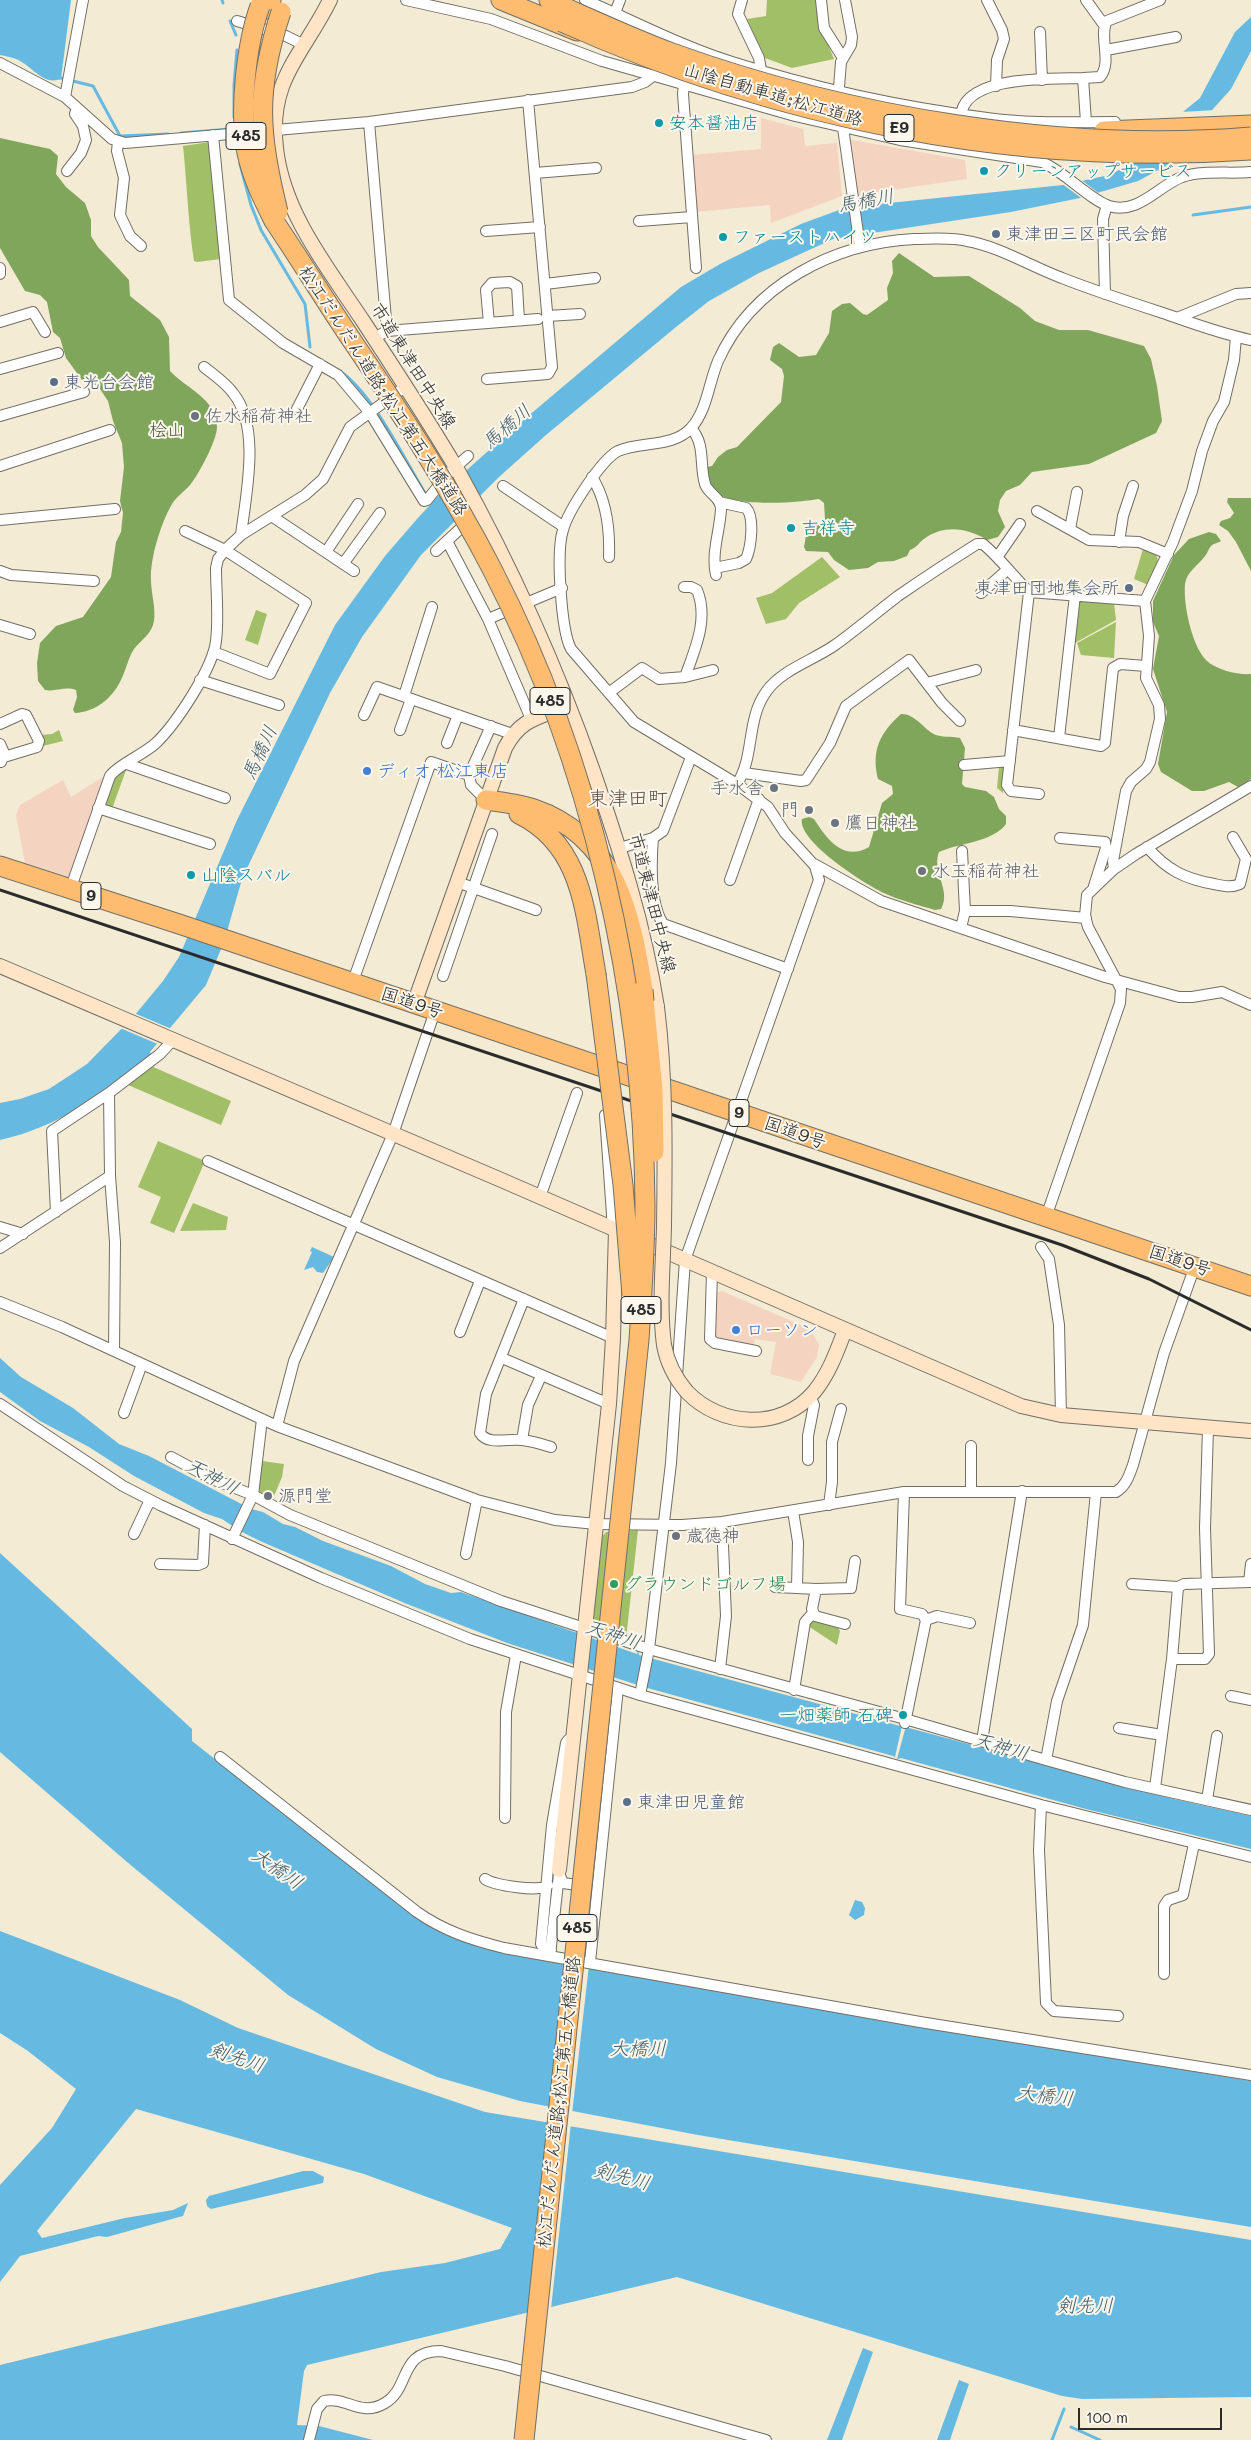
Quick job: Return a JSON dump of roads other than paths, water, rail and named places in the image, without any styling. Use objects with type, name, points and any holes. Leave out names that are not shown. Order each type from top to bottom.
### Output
[{"type":"highway","points":[[501,0],[563,19]]},
{"type":"highway","name":"山陰自動車道;松江道路","points":[[517,0],[563,19],[790,90],[871,109],[991,129],[1052,136],[1176,140],[1251,137]]},
{"type":"highway","name":"山陰自動車道;松江道路","points":[[549,0],[563,19],[606,42],[725,85],[786,103],[908,130],[987,142],[1103,152],[1178,153],[1251,150]]},
{"type":"highway","name":"485","points":[[266,4],[251,38],[245,81],[247,151],[257,187],[274,221],[297,256]]},
{"type":"highway","name":"485","points":[[266,4],[254,70],[255,111],[262,165],[278,213],[297,256]]},
{"type":"highway","points":[[991,129],[1124,131],[1251,125]]},
{"type":"highway","points":[[908,130],[995,149],[1062,157],[1140,164],[1251,163]]},
{"type":"highway","name":"松江だんだん道路;松江第五大橋道路","points":[[297,256],[400,411],[465,519],[519,626],[561,732],[596,845],[622,960],[636,1066],[645,1203],[644,1263],[632,1416],[524,2440]]},
{"type":"highway","points":[[486,800],[522,806],[549,815],[575,830],[594,849],[614,878],[621,893],[635,943],[643,990],[651,1060],[654,1115],[653,1187],[645,1203]]},
{"type":"highway","points":[[486,800],[539,825],[550,834],[566,854],[582,901],[596,974],[615,1113],[629,1247],[632,1297],[632,1416]]},
{"type":"highway","name":"9","points":[[0,866],[70,890]]},
{"type":"highway","name":"国道9号","points":[[70,890],[182,925],[352,984],[1251,1286]]},
{"type":"street","points":[[64,96],[83,0]]},
{"type":"street","name":"市道東津田中央線","points":[[330,0],[302,44],[285,77],[279,95],[275,131],[281,178],[290,202],[314,247],[455,467],[526,602],[570,705],[620,848],[642,927],[657,1007],[663,1058],[665,1121],[662,1312],[664,1344],[670,1366],[687,1392],[703,1406],[715,1413],[745,1420],[778,1416],[793,1409],[810,1396],[824,1377],[845,1330]]},
{"type":"street","points":[[406,0],[429,2],[490,19],[602,61],[656,75],[744,103],[843,128],[963,152],[1033,160],[1059,170],[1104,204],[1124,207],[1138,203],[1171,182],[1188,175],[1251,172]]},
{"type":"street","points":[[586,0],[674,40],[731,62],[894,103],[988,119],[1086,122],[1172,121],[1251,116]]},
{"type":"street","points":[[615,13],[620,0]]},
{"type":"street","points":[[742,0],[738,14],[759,58],[761,70]]},
{"type":"street","points":[[821,0],[824,28],[834,47],[844,58]]},
{"type":"street","points":[[839,86],[844,58],[852,45],[845,0]]},
{"type":"street","points":[[987,0],[1002,30],[1004,39],[997,60],[996,86]]},
{"type":"street","points":[[963,152],[961,114],[968,100],[978,91],[1019,81],[1100,77],[1104,72],[1106,50],[1104,26],[1086,0]]},
{"type":"street","points":[[1104,26],[1111,18],[1160,0]]},
{"type":"street","points":[[237,20],[286,36],[302,44]]},
{"type":"street","points":[[1040,32],[1042,80]]},
{"type":"street","points":[[1106,50],[1176,37]]},
{"type":"street","points":[[0,63],[64,96],[106,134],[118,142],[125,143],[369,122],[632,87],[656,75],[674,40]]},
{"type":"street","points":[[1083,78],[1086,122]]},
{"type":"street","points":[[684,84],[683,94],[696,268]]},
{"type":"street","points":[[487,379],[549,373],[552,366],[543,318],[545,284],[528,100]]},
{"type":"street","points":[[67,171],[85,144],[84,130],[75,114],[77,108]]},
{"type":"street","points":[[369,122],[387,331]]},
{"type":"street","points":[[843,128],[860,244]]},
{"type":"street","points":[[213,135],[229,300],[283,343],[338,375],[370,413],[424,501],[427,500],[455,467],[468,456]]},
{"type":"street","points":[[118,142],[124,178],[120,215],[130,236],[141,246]]},
{"type":"street","points":[[535,173],[596,168]]},
{"type":"street","points":[[1104,204],[1105,294]]},
{"type":"street","points":[[639,221],[692,217]]},
{"type":"street","points":[[486,231],[540,226]]},
{"type":"street","points":[[640,1692],[649,1651],[663,1526],[679,1366],[685,1260],[738,1113],[819,876],[813,864],[786,833],[768,807],[737,784],[634,722],[577,656],[567,642],[560,552],[564,527],[592,477],[605,461],[616,452],[680,436],[691,428],[704,404],[719,360],[734,334],[768,294],[783,282],[860,244],[912,239],[966,240],[1105,294],[1236,337],[1251,340]]},
{"type":"street","points":[[0,268],[0,274]]},
{"type":"street","points":[[545,284],[595,278]]},
{"type":"street","points":[[489,323],[486,290],[492,283],[510,282],[517,286],[519,320]]},
{"type":"street","points":[[1177,318],[1236,294],[1251,293]]},
{"type":"street","points":[[0,322],[31,307],[45,332]]},
{"type":"street","points":[[374,338],[387,331],[580,314]]},
{"type":"street","points":[[1114,869],[1113,861],[1126,792],[1131,782],[1148,766],[1160,719],[1159,705],[1146,678],[1149,636],[1145,600],[1168,554],[1192,491],[1202,451],[1213,421],[1224,402],[1234,360],[1236,337]]},
{"type":"street","points":[[0,369],[58,353]]},
{"type":"street","points":[[296,409],[320,364]]},
{"type":"street","points":[[204,367],[232,391],[247,418],[249,465],[242,535]]},
{"type":"street","points":[[70,890],[110,776],[118,768],[146,752],[160,739],[174,722],[200,680],[214,652],[217,639],[216,568],[218,559],[242,535],[274,517],[305,495],[323,479],[350,427],[405,387]]},
{"type":"street","points":[[0,416],[84,392]]},
{"type":"street","points":[[691,428],[696,434],[702,451],[705,485],[719,502],[721,508],[715,572],[746,559],[751,517],[746,508],[719,502]]},
{"type":"street","points":[[0,466],[110,430]]},
{"type":"street","points":[[592,477],[601,495],[610,528],[609,556]]},
{"type":"street","points":[[503,486],[564,527]]},
{"type":"street","points":[[1120,542],[1122,516],[1133,486]]},
{"type":"street","points":[[1070,529],[1077,492]]},
{"type":"street","points":[[326,552],[358,504]]},
{"type":"street","points":[[0,520],[115,509]]},
{"type":"street","points":[[1037,511],[1089,540],[1139,542],[1168,554]]},
{"type":"street","points":[[343,564],[380,513]]},
{"type":"street","points":[[274,517],[354,571]]},
{"type":"street","points":[[998,556],[1020,524]]},
{"type":"street","points":[[436,551],[461,528]]},
{"type":"street","points":[[185,531],[225,550],[306,603],[270,674],[214,652]]},
{"type":"street","points":[[447,541],[488,619],[531,719]]},
{"type":"street","points":[[737,784],[744,773],[750,748],[751,727],[766,691],[779,679],[833,646],[897,597],[977,544],[983,544],[998,556],[1007,570],[1029,592],[1145,600]]},
{"type":"street","points":[[981,594],[1007,570]]},
{"type":"street","points":[[0,571],[11,574],[94,581]]},
{"type":"street","points":[[684,587],[691,586],[696,590],[702,620],[699,636],[685,677]]},
{"type":"street","points":[[488,619],[562,588]]},
{"type":"street","points":[[1029,592],[1008,789],[1039,794]]},
{"type":"street","points":[[1059,738],[1075,595]]},
{"type":"street","points":[[400,730],[432,607]]},
{"type":"street","points":[[0,625],[30,634]]},
{"type":"street","points":[[744,773],[804,781],[827,749],[846,706],[857,696],[909,660],[942,703],[960,721]]},
{"type":"street","points":[[1013,730],[1101,746],[1105,743],[1113,668],[1120,664],[1146,666]]},
{"type":"street","points":[[610,692],[642,668],[659,679],[685,677],[713,670]]},
{"type":"street","points":[[928,683],[976,670]]},
{"type":"street","points":[[200,680],[280,705]]},
{"type":"street","points":[[364,715],[376,687],[512,734]]},
{"type":"street","points":[[414,1004],[486,800],[512,734],[531,719],[570,705]]},
{"type":"street","points":[[0,724],[22,714],[26,715],[39,741],[37,747],[2,760],[0,744]]},
{"type":"street","points":[[447,743],[458,715]]},
{"type":"street","points":[[486,800],[471,785],[469,775],[491,726]]},
{"type":"street","points":[[620,848],[653,838],[663,831],[691,757]]},
{"type":"street","points":[[964,765],[1010,761]]},
{"type":"street","points":[[352,984],[431,762],[469,775]]},
{"type":"street","points":[[127,764],[225,798]]},
{"type":"street","points":[[1046,1217],[1120,1003],[1121,989],[1118,980],[1086,918],[1084,905],[1087,894],[1114,869],[1147,847],[1251,786]]},
{"type":"street","points":[[730,880],[759,799]]},
{"type":"street","points":[[98,808],[210,844]]},
{"type":"street","points":[[443,976],[492,834]]},
{"type":"street","points":[[1147,847],[1155,856],[1184,877],[1233,887],[1240,884],[1246,859],[1233,837]]},
{"type":"street","points":[[653,838],[651,863],[658,915],[663,924],[788,969]]},
{"type":"street","points":[[1060,838],[1105,842],[1106,848],[1094,886]]},
{"type":"street","points":[[961,928],[965,911],[962,851]]},
{"type":"street","points":[[813,864],[881,901],[1118,980],[1179,997],[1192,998],[1222,992],[1251,1005]]},
{"type":"street","points":[[457,882],[536,910]]},
{"type":"street","points":[[965,911],[1010,911],[1086,918]]},
{"type":"street","points":[[445,916],[462,921]]},
{"type":"street","points":[[0,966],[540,1197],[1021,1406],[1061,1415],[1251,1431]]},
{"type":"street","points":[[277,1426],[294,1361],[393,1134],[435,1011]]},
{"type":"street","points":[[56,1212],[52,1131],[110,1092],[160,1054],[170,1039]]},
{"type":"street","points":[[110,1092],[110,1176],[114,1242],[114,1351]]},
{"type":"street","points":[[540,1197],[577,1093]]},
{"type":"street","points":[[550,1953],[609,1404],[614,1338],[614,1230],[604,1102]]},
{"type":"street","points":[[208,1161],[353,1226],[614,1338]]},
{"type":"street","points":[[0,1248],[110,1176]]},
{"type":"street","points":[[0,1227],[23,1234]]},
{"type":"street","points":[[1041,1248],[1049,1259],[1059,1325],[1061,1415]]},
{"type":"street","points":[[0,1302],[114,1351],[277,1426],[477,1500],[529,1515],[596,1524],[663,1526],[722,1522],[904,1492],[1116,1492],[1123,1486],[1133,1465],[1164,1353],[1195,1266]]},
{"type":"street","points":[[712,1272],[710,1339],[714,1343],[756,1351]]},
{"type":"street","points":[[460,1332],[480,1281]]},
{"type":"street","points":[[524,1299],[486,1394],[480,1433],[486,1439],[522,1440],[551,1447]]},
{"type":"street","points":[[502,1358],[609,1404]]},
{"type":"street","points":[[124,1413],[142,1364]]},
{"type":"street","points":[[522,1440],[528,1406],[541,1376]]},
{"type":"street","points":[[808,1460],[808,1436],[814,1405],[810,1396]]},
{"type":"street","points":[[0,1404],[123,1486],[150,1500],[232,1538],[401,1611],[516,1656],[579,1674],[618,1688],[640,1692],[895,1762],[1041,1805],[1251,1857]]},
{"type":"street","points":[[829,1504],[833,1471],[832,1442],[841,1409]]},
{"type":"street","points":[[232,1538],[252,1497],[262,1419]]},
{"type":"street","points":[[1172,1659],[1205,1659],[1209,1656],[1206,1584],[1208,1428]]},
{"type":"street","points":[[971,1446],[971,1492]]},
{"type":"street","points":[[171,1457],[290,1516],[453,1583],[584,1630],[649,1651],[1046,1760],[1251,1810]]},
{"type":"street","points":[[982,1741],[1022,1491]]},
{"type":"street","points":[[904,1492],[900,1609],[922,1614],[926,1620],[905,1721]]},
{"type":"street","points":[[1046,1760],[1057,1701],[1083,1625],[1096,1492]]},
{"type":"street","points":[[134,1534],[150,1500]]},
{"type":"street","points":[[466,1554],[477,1500]]},
{"type":"street","points":[[793,1511],[798,1542],[797,1588]]},
{"type":"street","points":[[720,1669],[726,1616],[722,1522]]},
{"type":"street","points":[[160,1564],[198,1566],[203,1563],[205,1525]]},
{"type":"street","points":[[775,1587],[851,1588],[854,1561]]},
{"type":"street","points":[[1132,1584],[1178,1587],[1180,1585],[1250,1582],[1251,1564]]},
{"type":"street","points":[[1155,1788],[1172,1659],[1178,1587]]},
{"type":"street","points":[[794,1690],[806,1622],[813,1613],[816,1589]]},
{"type":"street","points":[[813,1613],[818,1618],[845,1624]]},
{"type":"street","points":[[926,1620],[937,1616],[970,1623]]},
{"type":"street","points":[[505,1818],[506,1712],[516,1656]]},
{"type":"street","points":[[590,1962],[618,1688]]},
{"type":"street","points":[[1231,1696],[1251,1700]]},
{"type":"street","points":[[1119,1728],[1162,1735]]},
{"type":"street","points":[[1207,1800],[1217,1736]]},
{"type":"street","points":[[550,1953],[541,1944],[548,1885],[552,1825],[564,1752],[567,1741],[573,1740]]},
{"type":"street","points":[[220,1757],[434,1924],[474,1940],[920,2022],[1251,2075]]},
{"type":"street","points":[[1041,1805],[1039,1850],[1046,2003],[1054,2010],[1118,2016]]},
{"type":"street","points":[[1164,1974],[1164,1906],[1168,1900],[1183,1895],[1194,1844]]},
{"type":"street","points":[[559,1872],[563,1883],[598,1888]]},
{"type":"street","points":[[485,1879],[495,1883],[540,1889],[548,1885]]},
{"type":"street","points":[[309,2440],[317,2409],[324,2400],[335,2400],[367,2409],[384,2404],[398,2391],[405,2371],[416,2359],[432,2351],[441,2351],[505,2366],[766,2440]]},
{"type":"water","points":[[0,0],[71,0],[61,79],[48,80],[22,62],[0,55]]},
{"type":"water","points":[[1251,17],[1251,51],[1231,89],[1213,109],[1194,145],[1182,157],[1138,181],[1080,198],[1011,212],[833,239],[759,273],[709,301],[546,435],[499,477],[421,555],[362,637],[330,693],[242,879],[224,942],[206,985],[150,1052],[151,1054],[117,1082],[81,1107],[42,1127],[0,1140],[0,1103],[20,1099],[49,1089],[87,1064],[134,1016],[163,981],[179,957],[237,820],[335,625],[385,556],[441,493],[514,428],[681,287],[720,264],[801,224],[839,210],[860,206],[1063,185],[1109,175],[1141,159],[1166,139],[1184,111],[1200,98],[1235,32]]},
{"type":"water","points":[[312,1247],[334,1257],[323,1273],[317,1272],[313,1267],[304,1270],[312,1252],[310,1251]]},
{"type":"water","name":"天神川","points":[[0,1358],[21,1377],[73,1408],[119,1444],[149,1456],[251,1509],[263,1512],[283,1524],[295,1527],[323,1541],[391,1566],[425,1584],[451,1593],[461,1592],[637,1654],[638,1650],[639,1655],[900,1726],[906,1725],[909,1728],[1174,1799],[1251,1816],[1251,1849],[1086,1809],[901,1758],[898,1759],[893,1756],[644,1687],[507,1643],[407,1604],[260,1541],[222,1519],[204,1513],[134,1476],[89,1447],[40,1421],[0,1392]]},
{"type":"water","name":"大橋川","points":[[0,1553],[192,1729],[192,1741],[419,1920],[446,1935],[476,1944],[910,2025],[1251,2081],[1251,2227],[698,2135],[520,2101],[437,2077],[376,2049],[288,1995],[127,1862],[0,1752]]},
{"type":"water","points":[[855,1900],[862,1902],[865,1908],[864,1915],[855,1920],[849,1915]]},
{"type":"water","name":"剣先川","points":[[0,1931],[180,2000],[238,2028],[485,2112],[1251,2240],[1251,2397],[1082,2399],[1062,2396],[677,2277],[307,2365],[304,2371],[297,2425],[319,2426],[373,2440],[0,2440],[0,2365],[381,2272],[445,2263],[500,2249],[512,2228],[364,2174],[136,2109],[37,2231],[42,2238],[125,2218],[173,2210],[188,2203],[183,2216],[107,2237],[98,2236],[20,2256],[0,2282],[0,2185],[52,2128],[76,2089],[28,2051],[0,2033]]},
{"type":"water","points":[[303,2171],[313,2171],[324,2177],[323,2183],[211,2209],[207,2206],[206,2200],[209,2196]]},
{"type":"water","points":[[863,2348],[873,2352],[842,2440],[827,2440]]},
{"type":"water","points":[[959,2380],[969,2384],[950,2440],[937,2440]]},
{"type":"waterway","points":[[230,21],[236,35]]},
{"type":"waterway","points":[[234,117],[237,50]]},
{"type":"waterway","points":[[57,77],[93,86],[120,136],[168,134]]},
{"type":"waterway","points":[[181,133],[231,129]]},
{"type":"waterway","points":[[240,164],[251,205],[261,230],[305,304],[310,347]]},
{"type":"waterway","points":[[1193,215],[1251,207]]},
{"type":"waterway","points":[[340,371],[365,395],[387,428],[425,493]]},
{"type":"waterway","points":[[1052,2440],[1064,2409]]},
{"type":"waterway","points":[[1071,2427],[1100,2440]]},
{"type":"railway","points":[[0,890],[1062,1245],[1149,1279],[1251,1330]]},
{"type":"place","name":"安本醤油店","points":[[659,123]]},
{"type":"place","name":"クリーンアップサービス","points":[[984,171]]},
{"type":"place","name":"東津田三区町民会館","points":[[996,234]]},
{"type":"place","name":"ファーストハイツ","points":[[723,237]]},
{"type":"place","name":"東光台会館","points":[[54,382]]},
{"type":"place","name":"佐水稲荷神社","points":[[195,416]]},
{"type":"place","name":"吉祥寺","points":[[791,528]]},
{"type":"place","name":"東津田団地集会所","points":[[1129,588]]},
{"type":"place","name":"ディオ 松江東店","points":[[367,771]]},
{"type":"place","name":"手水舎","points":[[774,788]]},
{"type":"place","name":"門","points":[[809,810]]},
{"type":"place","name":"鷹日神社","points":[[835,823]]},
{"type":"place","name":"水玉稲荷神社","points":[[922,871]]},
{"type":"place","name":"山陰スバル","points":[[191,875]]},
{"type":"place","name":"ローソン","points":[[736,1330]]},
{"type":"place","name":"源門堂","points":[[268,1496]]},
{"type":"place","name":"歳徳神","points":[[676,1536]]},
{"type":"place","name":"グラウンドゴルフ場","points":[[614,1584]]},
{"type":"place","name":"一畑薬師 石碑","points":[[903,1715]]},
{"type":"place","name":"東津田児童館","points":[[627,1802]]},
{"type":"district","name":"東津田町","points":[[628,799]]},
{"type":"water label","name":"馬橋川","points":[[866,201]]},
{"type":"water label","name":"馬橋川","points":[[507,427]]},
{"type":"water label","name":"馬橋川","points":[[260,753]]},
{"type":"park label","name":"桧山","points":[[167,430]]}]
